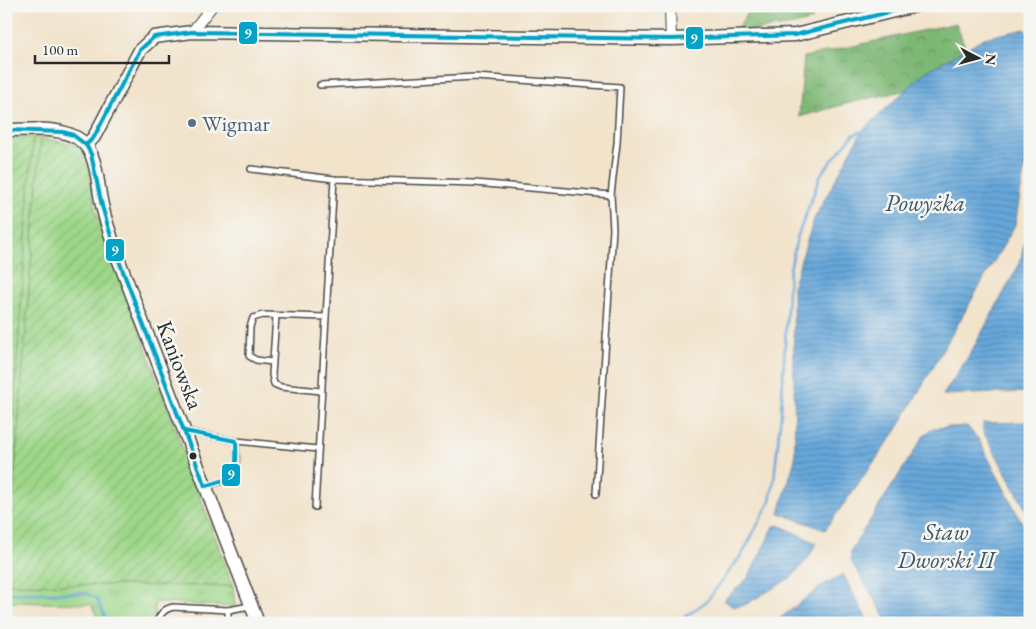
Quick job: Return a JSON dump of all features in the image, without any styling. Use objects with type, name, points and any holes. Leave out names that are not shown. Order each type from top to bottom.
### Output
[{"type":"street","points":[[192,32],[212,6]]},
{"type":"street","points":[[670,6],[671,40]]},
{"type":"street","points":[[6,130],[63,132],[73,135],[86,145],[94,137],[140,50],[154,37],[192,32],[671,40],[795,35],[915,6]]},
{"type":"street","name":"Kaniowska","points":[[86,145],[94,162],[102,206],[116,253],[258,623]]},
{"type":"lane","points":[[320,85],[475,77],[620,87],[617,143],[610,195],[613,228],[596,494]]},
{"type":"lane","points":[[251,170],[334,179],[475,183],[610,195]]},
{"type":"lane","points":[[315,507],[334,179]]},
{"type":"lane","points":[[272,362],[256,360],[249,356],[250,328],[253,318],[263,315],[326,317]]},
{"type":"lane","points":[[276,316],[272,362],[274,384],[281,387],[321,391]]},
{"type":"lane","points":[[183,431],[236,441],[318,449]]},
{"type":"lane","points":[[205,486],[224,482],[236,469],[236,441]]},
{"type":"lane","points":[[157,623],[161,614],[173,607],[228,610],[253,606]]},
{"type":"lane","points":[[228,610],[228,623]]},
{"type":"green space","points":[[751,6],[814,6],[812,20],[794,25],[735,33]]},
{"type":"green space","points":[[956,23],[966,49],[924,73],[907,90],[799,117],[804,57]]},
{"type":"green space","points":[[6,136],[33,137],[6,514]]},
{"type":"green space","points":[[33,137],[41,138],[6,582],[6,514]]},
{"type":"green space","points":[[41,138],[86,147],[96,212],[233,586],[6,584]]},
{"type":"green space","points":[[6,584],[233,586],[235,607],[155,602],[154,623],[100,623],[91,604],[6,602]]},
{"type":"water","name":"Powyżka","points":[[1025,29],[1030,34],[1030,136],[1015,225],[896,431],[825,530],[779,513],[795,459],[793,285],[814,219],[862,131],[924,73],[984,38]]},
{"type":"water","points":[[1030,217],[1030,392],[943,395],[970,354],[1020,263]]},
{"type":"water","points":[[1030,422],[1030,517],[983,431],[983,423]]},
{"type":"water","name":"Staw Dworski II","points":[[967,426],[979,440],[1030,538],[1030,623],[889,623],[851,561],[851,550],[925,434],[934,428]]},
{"type":"water","points":[[779,525],[816,543],[809,557],[792,577],[745,605],[733,607],[724,600],[748,578],[774,526]]},
{"type":"water","points":[[843,574],[869,623],[774,623],[823,585]]},
{"type":"waterway","points":[[676,623],[707,601],[743,553],[770,501],[781,413],[789,274],[797,238],[821,174],[853,135],[862,131]]},
{"type":"waterway","points":[[6,593],[86,593],[97,599],[108,623]]},
{"type":"transit line","name":"9","points":[[86,145],[94,137],[140,50],[154,37],[192,32],[671,39],[795,35],[914,6]]},
{"type":"transit line","name":"9","points":[[6,130],[63,132],[73,135],[86,145],[91,154],[102,206],[116,253],[184,431]]},
{"type":"transit line","name":"9","points":[[184,431],[236,441],[235,467],[229,477],[205,486],[184,431]]},
{"type":"place","name":"Wigmar","points":[[192,123]]}]
